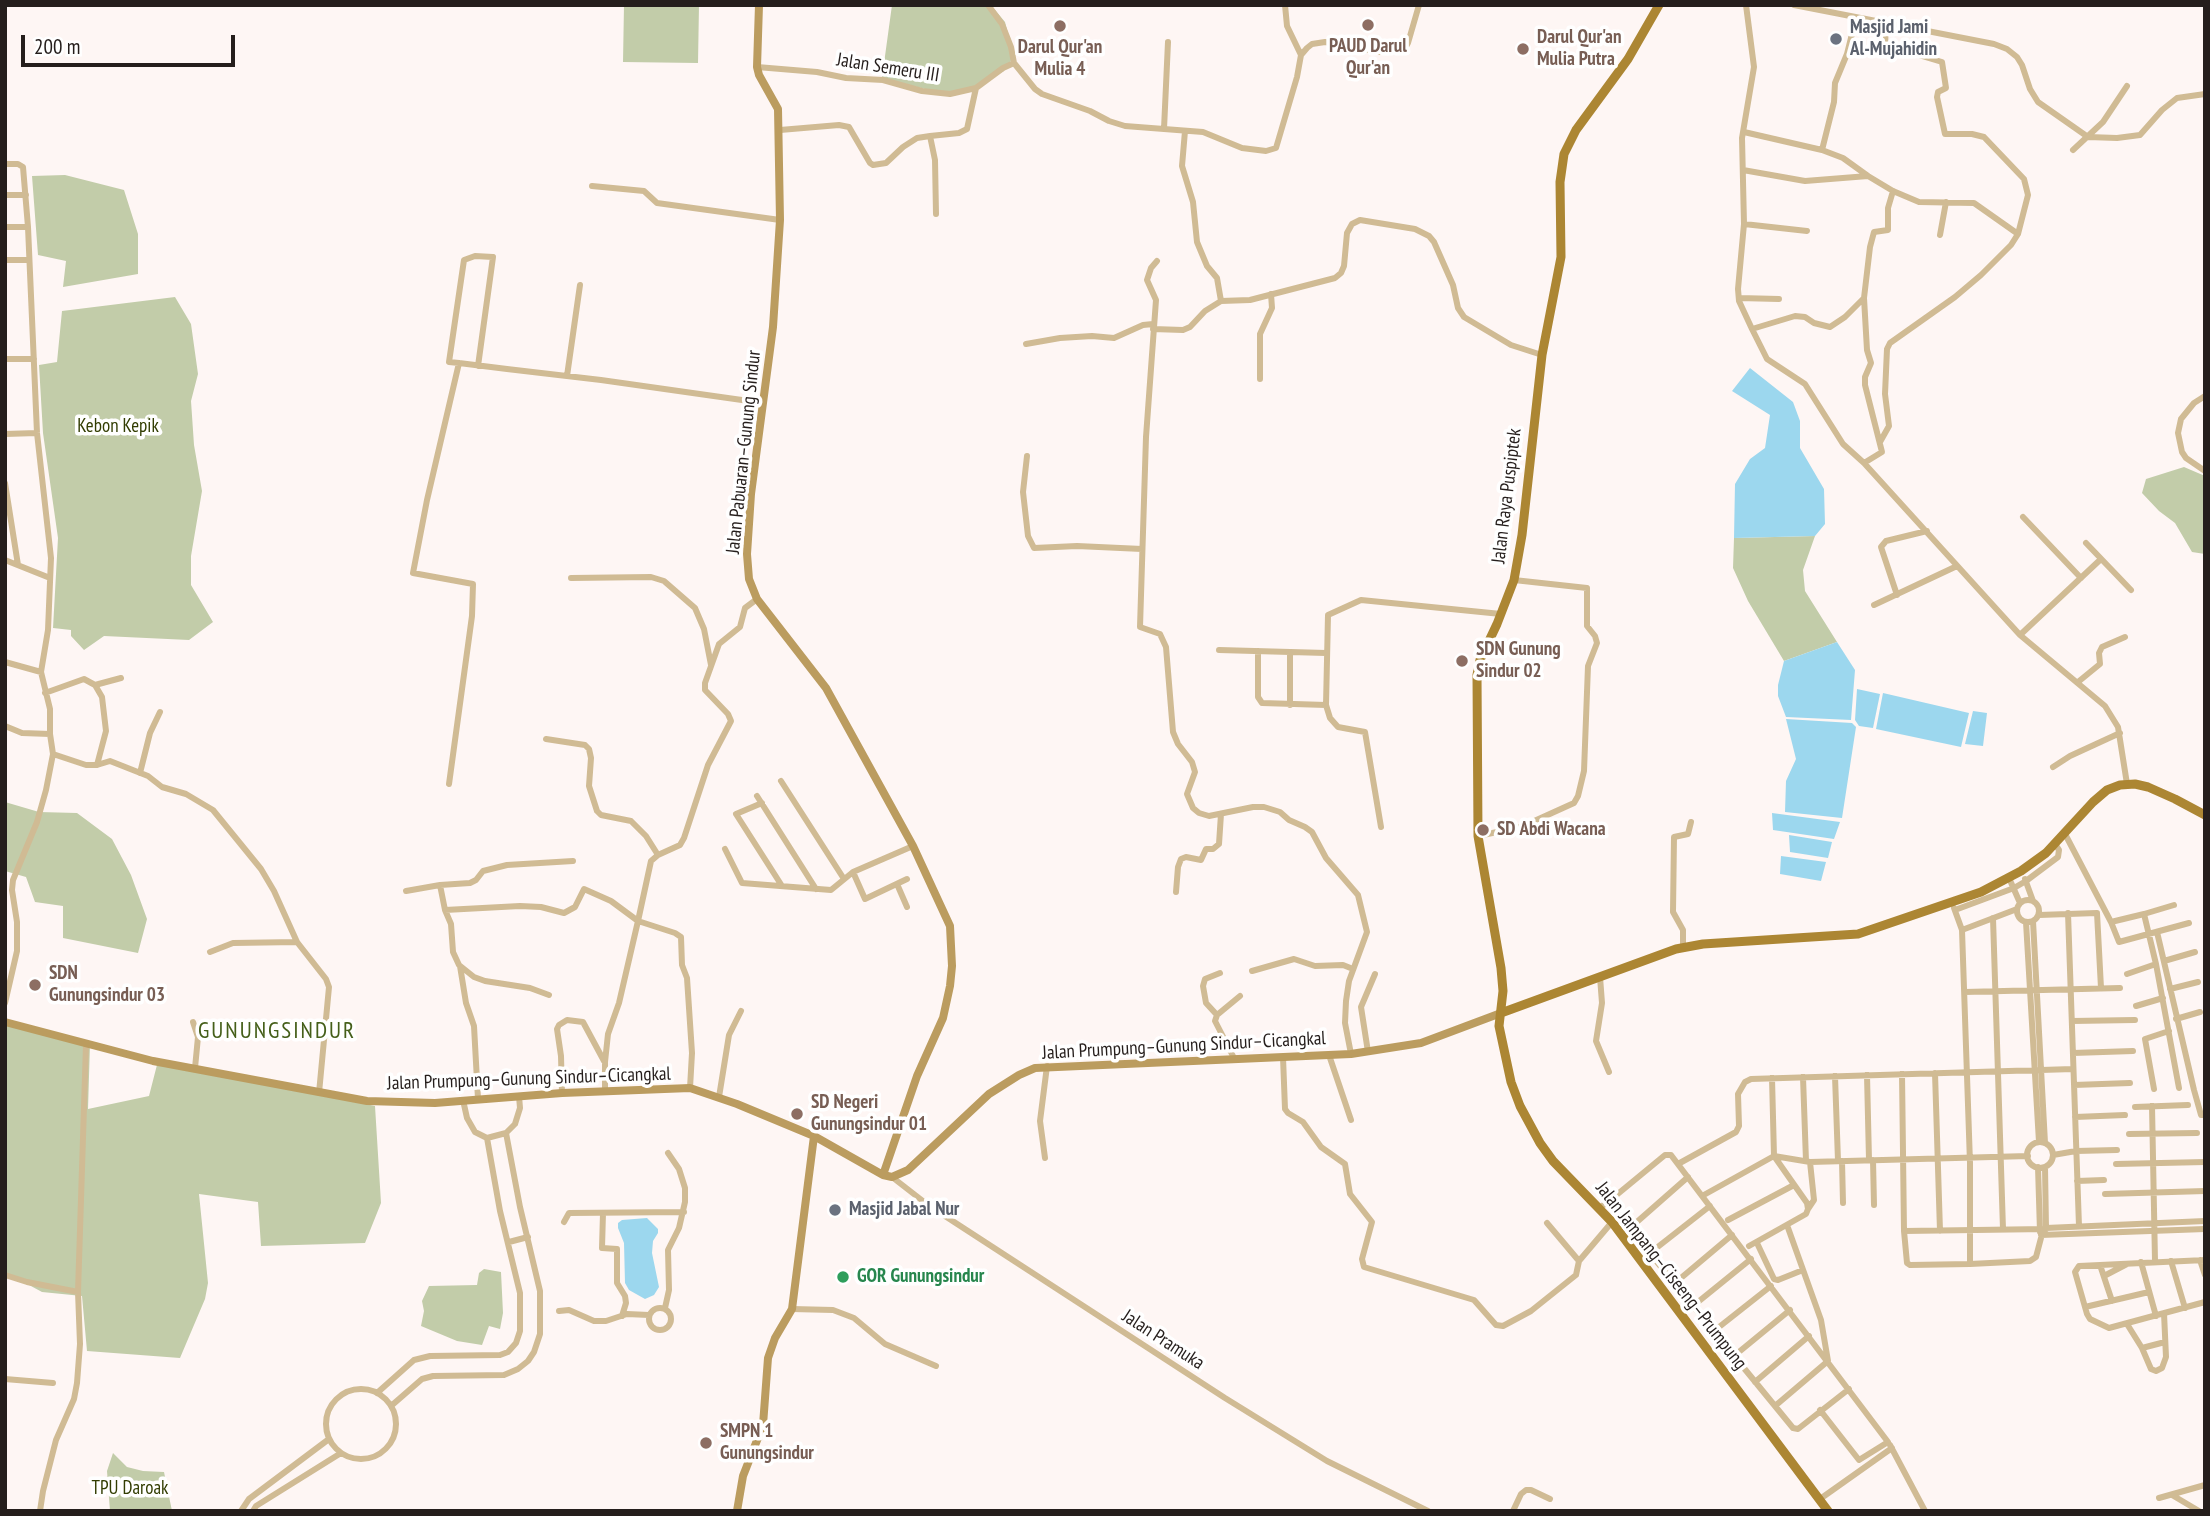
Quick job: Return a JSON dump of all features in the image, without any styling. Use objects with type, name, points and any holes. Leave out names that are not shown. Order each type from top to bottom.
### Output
[{"type":"main road","name":"Jalan Raya Puspiptek","points":[[1501,1013],[1501,968],[1478,836],[1477,675],[1480,660],[1514,580],[1527,497],[1542,355],[1561,257],[1560,182],[1564,154],[1576,130],[1628,59],[1659,5]]},
{"type":"main road","points":[[1501,1013],[1650,956],[1683,947],[1858,934],[1953,906],[2021,872],[2055,844],[2098,797],[2113,787],[2127,784],[2161,792],[2205,815]]},
{"type":"main road","name":"Jalan Jampang–Ciseeng–Prumpung","points":[[1501,1013],[1499,1026],[1507,1067],[1520,1106],[1540,1143],[1553,1161],[1604,1205],[1612,1222],[1828,1511]]},
{"type":"street","name":"Jalan Pabuaran–Gunung Sindur","points":[[759,5],[757,67],[778,108],[780,220],[773,327],[751,494],[747,554],[749,579],[757,599],[826,688],[913,846],[950,926],[952,966],[943,1018],[917,1076],[888,1176]]},
{"type":"street","points":[[988,5],[1002,24],[1014,63],[1042,94],[1125,126],[1203,132],[1242,148],[1266,151],[1276,148],[1301,55],[1312,44],[1325,42],[1379,52],[1398,51],[1408,43],[1419,5]]},
{"type":"street","points":[[1285,5],[1287,26],[1301,55]]},
{"type":"street","points":[[1746,5],[1754,66],[1744,131],[1744,224],[1739,298],[1752,329],[1768,359],[1805,384],[1836,435],[2020,635],[2105,706],[2113,716],[2120,733],[2127,784]]},
{"type":"street","points":[[1794,5],[1994,44],[2007,49],[2022,65],[2030,89],[2038,102],[2088,136],[2117,138],[2140,135],[2162,110],[2177,98],[2205,94]]},
{"type":"street","points":[[1822,150],[1834,102],[1835,83],[1847,54],[1856,18]]},
{"type":"street","points":[[1880,442],[1889,426],[1885,394],[1886,358],[1890,343],[1955,297],[1982,275],[2011,245],[2018,234],[2028,195],[2024,179],[1984,137],[1945,134],[1937,97],[1938,92],[1946,87],[1942,62],[1885,45],[1886,25]]},
{"type":"street","points":[[1164,129],[1168,42]]},
{"type":"street","name":"Jalan Semeru III","points":[[757,67],[883,80],[937,93],[962,93],[976,88],[1014,63]]},
{"type":"street","points":[[2073,150],[2117,105],[2127,86]]},
{"type":"street","points":[[780,130],[839,125],[849,127],[870,163],[886,163],[917,138],[959,133],[967,129],[976,88]]},
{"type":"street","points":[[1185,131],[1182,166],[1191,191],[1197,242],[1207,266],[1217,278],[1221,301]]},
{"type":"street","points":[[1744,131],[1822,150],[1843,158],[1893,191],[1919,202],[1975,203],[2018,234]]},
{"type":"street","points":[[930,136],[935,160],[936,214]]},
{"type":"street","points":[[5,164],[18,163],[23,167],[29,227],[37,433],[51,558],[48,630],[41,672],[50,709],[53,754],[37,822],[13,880],[18,951],[5,1003]]},
{"type":"street","points":[[1743,170],[1805,181],[1868,176]]},
{"type":"street","points":[[592,186],[643,191],[657,204],[780,220]]},
{"type":"street","points":[[1864,463],[1882,452],[1865,385],[1865,377],[1871,363],[1867,350],[1864,298],[1874,232],[1888,230],[1888,208],[1893,191]]},
{"type":"street","points":[[5,195],[26,195]]},
{"type":"street","points":[[1940,235],[1946,202]]},
{"type":"street","points":[[1026,344],[1060,338],[1114,338],[1143,325],[1171,330],[1190,327],[1205,311],[1221,301],[1250,300],[1339,276],[1344,266],[1347,233],[1356,221],[1422,231],[1434,242],[1453,285],[1458,308],[1464,317],[1511,345],[1542,355]]},
{"type":"street","points":[[1744,224],[1807,231]]},
{"type":"street","points":[[5,227],[29,227]]},
{"type":"street","points":[[478,366],[493,257],[475,256],[464,260],[449,362],[478,366],[567,376],[763,403]]},
{"type":"street","points":[[5,260],[29,260]]},
{"type":"street","points":[[1157,261],[1147,280],[1156,300],[1140,627],[1160,634],[1166,647],[1173,732],[1178,744],[1192,762],[1195,772],[1188,789],[1188,800],[1193,808],[1204,816],[1253,807],[1273,808],[1312,832],[1326,858],[1353,887],[1360,902],[1367,932],[1349,981],[1345,1012],[1351,1054]]},
{"type":"street","points":[[567,376],[580,285]]},
{"type":"street","points":[[1260,379],[1260,334],[1272,308],[1271,294]]},
{"type":"street","points":[[1739,298],[1779,299]]},
{"type":"street","points":[[1752,329],[1795,316],[1830,327],[1839,323],[1864,298]]},
{"type":"street","points":[[5,359],[34,359]]},
{"type":"street","points":[[449,784],[472,616],[473,584],[414,573],[427,500],[458,363]]},
{"type":"street","points":[[2205,396],[2193,403],[2181,419],[2178,433],[2186,458],[2205,471]]},
{"type":"street","points":[[5,434],[37,433]]},
{"type":"street","points":[[1027,456],[1023,492],[1028,536],[1034,548],[1077,545],[1142,550]]},
{"type":"street","points":[[5,483],[18,565]]},
{"type":"street","points":[[2023,517],[2081,578]]},
{"type":"street","points":[[1897,595],[1881,547],[1886,541],[1927,531]]},
{"type":"street","points":[[2086,543],[2131,590]]},
{"type":"street","points":[[5,559],[50,578]]},
{"type":"street","points":[[2020,635],[2101,559]]},
{"type":"street","points":[[1874,604],[1956,566]]},
{"type":"street","points":[[571,578],[651,577],[664,581],[695,608],[704,629],[711,667]]},
{"type":"street","points":[[1478,836],[1521,827],[1574,803],[1584,771],[1588,666],[1597,643],[1593,632],[1587,626],[1587,588],[1514,580]]},
{"type":"street","points":[[604,1090],[608,1034],[619,1003],[651,861],[680,845],[684,838],[708,765],[730,721],[728,714],[705,690],[705,683],[719,644],[740,627],[745,608],[757,599]]},
{"type":"street","points":[[1381,827],[1365,732],[1338,727],[1326,705],[1328,615],[1361,600],[1501,614]]},
{"type":"street","points":[[2078,682],[2100,664],[2099,653],[2102,647],[2125,637]]},
{"type":"street","points":[[1219,650],[1326,653]]},
{"type":"street","points":[[1258,651],[1259,701],[1266,704],[1326,705]]},
{"type":"street","points":[[1290,652],[1290,705]]},
{"type":"street","points":[[5,662],[41,672]]},
{"type":"street","points":[[95,685],[121,678]]},
{"type":"street","points":[[45,693],[83,679],[95,685],[103,696],[106,731],[97,765]]},
{"type":"street","points":[[140,773],[150,733],[160,712]]},
{"type":"street","points":[[5,726],[22,733],[50,734]]},
{"type":"street","points":[[2053,767],[2070,756],[2120,733]]},
{"type":"street","points":[[546,739],[586,745],[589,748],[589,786],[597,811],[601,816],[631,821],[646,836],[658,855]]},
{"type":"street","points":[[53,754],[86,765],[110,761],[140,773],[162,787],[186,794],[212,810],[261,869],[297,942],[327,979],[329,988],[319,1093]]},
{"type":"street","points":[[781,781],[844,879]]},
{"type":"street","points":[[782,886],[736,814],[759,799],[816,889]]},
{"type":"street","points":[[1176,892],[1181,859],[1201,859],[1206,849],[1213,849],[1219,844],[1221,814]]},
{"type":"street","points":[[1683,947],[1683,930],[1673,912],[1674,837],[1688,834],[1690,822]]},
{"type":"street","points":[[2064,832],[2119,942],[2189,923]]},
{"type":"street","points":[[1970,1264],[1965,992],[1962,930],[1953,906],[2014,888],[2026,881],[2058,857],[2059,850],[2055,844]]},
{"type":"street","points":[[725,849],[743,883],[831,890],[853,872],[913,846]]},
{"type":"street","points":[[406,891],[470,883],[483,871],[506,865],[573,861]]},
{"type":"street","points":[[853,872],[865,899],[907,879]]},
{"type":"street","points":[[2021,872],[2033,901],[2039,907],[2039,915]]},
{"type":"street","points":[[2009,878],[2019,906],[2019,917],[2030,922]]},
{"type":"street","points":[[897,884],[907,906]]},
{"type":"street","points":[[440,885],[444,910],[451,924],[453,951],[474,1026],[478,1099]]},
{"type":"street","points":[[444,910],[520,906],[541,907],[564,913],[575,907],[584,889],[611,901],[638,921],[681,937],[682,965],[687,978],[692,1053],[690,1088]]},
{"type":"street","points":[[1962,930],[2019,906],[2026,900],[2033,901]]},
{"type":"street","points":[[2111,922],[2174,905]]},
{"type":"street","points":[[2068,913],[2078,1226]]},
{"type":"street","points":[[2030,922],[2039,915],[2097,913],[2101,988]]},
{"type":"street","points":[[2144,914],[2153,933],[2170,989],[2201,1115],[2205,1115]]},
{"type":"street","points":[[1993,918],[2003,1229]]},
{"type":"street","points":[[2030,922],[2042,1143]]},
{"type":"street","points":[[210,953],[233,943],[297,942]]},
{"type":"street","points":[[2126,974],[2195,951]]},
{"type":"street","points":[[1252,971],[1294,958],[1315,966],[1343,965],[1353,969]]},
{"type":"street","points":[[2160,963],[2162,998],[2179,1088]]},
{"type":"street","points":[[459,965],[474,977],[485,981],[530,988],[549,995]]},
{"type":"street","points":[[1217,1015],[1206,1003],[1203,986],[1205,979],[1220,973]]},
{"type":"street","points":[[1368,1052],[1361,1007],[1375,974]]},
{"type":"street","points":[[1600,977],[1602,1003],[1596,1041],[1609,1072]]},
{"type":"street","points":[[2170,989],[2198,982]]},
{"type":"street","points":[[1965,992],[2120,988]]},
{"type":"street","points":[[1234,1058],[1215,1021],[1217,1015],[1240,996]]},
{"type":"street","points":[[2136,1006],[2162,998]]},
{"type":"street","points":[[719,1097],[729,1035],[741,1011]]},
{"type":"street","points":[[2167,1021],[2200,1012]]},
{"type":"street","name":"Jalan Prumpung–Gunung Sindur–Cicangkal","points":[[5,1022],[153,1061],[348,1099],[402,1103],[604,1090],[690,1088],[814,1136],[888,1176],[908,1170],[989,1094],[1035,1068],[1368,1052],[1420,1043],[1501,1013]]},
{"type":"street","points":[[562,1093],[557,1029],[559,1025],[567,1020],[583,1022],[604,1062]]},
{"type":"street","points":[[2072,1021],[2135,1020]]},
{"type":"street","points":[[193,1022],[198,1037],[195,1068]]},
{"type":"street","points":[[2154,1089],[2145,1039],[2169,1031]]},
{"type":"street","points":[[40,1511],[57,1440],[74,1399],[77,1383],[86,1045]]},
{"type":"street","points":[[2073,1053],[2133,1051]]},
{"type":"street","points":[[1329,1055],[1351,1120]]},
{"type":"street","points":[[1283,1057],[1287,1113],[1303,1122],[1321,1147],[1345,1164],[1350,1195],[1372,1222],[1362,1262],[1364,1267],[1474,1300],[1500,1327],[1531,1311],[1576,1275],[1579,1261],[1612,1222]]},
{"type":"street","points":[[1045,1158],[1040,1121],[1047,1066]]},
{"type":"street","points":[[1678,1164],[1736,1132],[1739,1126],[1738,1094],[1748,1080],[2073,1069]]},
{"type":"street","points":[[1935,1073],[1940,1231]]},
{"type":"street","points":[[1902,1074],[1905,1260],[1910,1265],[2030,1261],[2036,1256],[2043,1233],[2042,1167]]},
{"type":"street","points":[[1867,1075],[1874,1205]]},
{"type":"street","points":[[1835,1076],[1843,1203]]},
{"type":"street","points":[[1749,1247],[1806,1214],[1812,1203],[1814,1196],[1808,1161],[1803,1077]]},
{"type":"street","points":[[1772,1078],[1774,1156],[1808,1209]]},
{"type":"street","points":[[2074,1085],[2130,1083]]},
{"type":"street","points":[[463,1100],[467,1118],[475,1132],[487,1138],[506,1133],[515,1124],[520,1108],[519,1096]]},
{"type":"street","points":[[2135,1107],[2188,1105]]},
{"type":"street","points":[[2152,1107],[2155,1261]]},
{"type":"street","points":[[2075,1117],[2125,1115]]},
{"type":"street","points":[[391,1406],[422,1379],[433,1376],[504,1375],[518,1370],[534,1352],[540,1334],[540,1291],[506,1133]]},
{"type":"street","points":[[2129,1134],[2197,1133]]},
{"type":"street","points":[[737,1511],[743,1476],[763,1425],[768,1358],[775,1338],[792,1309],[814,1136]]},
{"type":"street","points":[[377,1392],[414,1360],[430,1356],[500,1355],[513,1348],[520,1331],[520,1293],[500,1211],[487,1138]]},
{"type":"street","points":[[2042,1143],[2052,1150],[2052,1160],[2042,1167],[2033,1166],[2028,1156],[2030,1147],[2042,1143]]},
{"type":"street","points":[[2053,1155],[2117,1150]]},
{"type":"street","points":[[665,1308],[669,1290],[668,1250],[684,1212],[685,1188],[679,1169],[668,1153]]},
{"type":"street","points":[[1849,1389],[1795,1429],[1630,1228],[1604,1205],[1665,1155],[1671,1155],[1829,1361],[1890,1445],[1925,1511]]},
{"type":"street","points":[[1702,1196],[1774,1156],[1808,1161],[1840,1161],[2028,1156]]},
{"type":"street","points":[[2116,1164],[2205,1162]]},
{"type":"street","name":"Jalan Pramuka","points":[[888,1176],[928,1205],[1225,1398],[1327,1461],[1428,1511]]},
{"type":"street","points":[[1630,1228],[1688,1177]]},
{"type":"street","points":[[2077,1181],[2104,1180]]},
{"type":"street","points":[[1728,1220],[1794,1185]]},
{"type":"street","points":[[2105,1194],[2205,1191]]},
{"type":"street","points":[[1650,1253],[1710,1206]]},
{"type":"street","points":[[564,1222],[569,1213],[684,1212]]},
{"type":"street","points":[[603,1213],[602,1248],[617,1250],[617,1283],[626,1303],[622,1316]]},
{"type":"street","points":[[1904,1231],[2003,1229],[2043,1233],[2155,1227],[2205,1221]]},
{"type":"street","points":[[1547,1223],[1579,1261]]},
{"type":"street","points":[[1787,1225],[1821,1320],[1829,1361]]},
{"type":"street","points":[[2043,1233],[2078,1226],[2205,1229]]},
{"type":"street","points":[[1675,1283],[1732,1235]]},
{"type":"street","points":[[509,1241],[528,1237]]},
{"type":"street","points":[[1757,1243],[1774,1279],[1779,1280],[1803,1270]]},
{"type":"street","points":[[1693,1306],[1751,1259]]},
{"type":"street","points":[[2205,1275],[2203,1260],[2130,1262],[2080,1266],[2076,1269],[2090,1319],[2109,1328],[2205,1302]]},
{"type":"street","points":[[2171,1261],[2185,1308]]},
{"type":"street","points":[[2104,1276],[2130,1262]]},
{"type":"street","points":[[2141,1262],[2156,1316]]},
{"type":"street","points":[[2100,1265],[2112,1301]]},
{"type":"street","points":[[5,1275],[78,1292]]},
{"type":"street","points":[[1714,1331],[1771,1286]]},
{"type":"street","points":[[2085,1307],[2149,1292]]},
{"type":"street","points":[[665,1308],[672,1317],[668,1328],[656,1330],[651,1326],[649,1315],[653,1310],[665,1308]]},
{"type":"street","points":[[792,1309],[833,1310],[854,1318],[885,1344],[936,1366]]},
{"type":"street","points":[[559,1311],[569,1310],[584,1319],[594,1321],[606,1321],[639,1313],[649,1315]]},
{"type":"street","points":[[1734,1356],[1790,1310]]},
{"type":"street","points":[[2127,1324],[2151,1369],[2156,1371],[2162,1368],[2165,1357],[2164,1313]]},
{"type":"street","points":[[1755,1382],[1809,1336]]},
{"type":"street","points":[[2142,1348],[2165,1342]]},
{"type":"street","points":[[1775,1406],[1829,1361]]},
{"type":"street","points":[[5,1379],[53,1383]]},
{"type":"street","points":[[357,1389],[377,1392],[391,1406],[395,1415],[395,1434],[385,1450],[368,1458],[349,1457],[341,1453],[329,1439],[327,1414],[339,1397],[357,1389]]},
{"type":"street","points":[[1820,1410],[1859,1460],[1890,1445]]},
{"type":"street","points":[[241,1511],[249,1499],[329,1439]]},
{"type":"street","points":[[1819,1499],[1890,1445]]},
{"type":"street","points":[[253,1511],[256,1506],[341,1453]]},
{"type":"street","points":[[2159,1498],[2205,1485]]},
{"type":"street","points":[[1513,1511],[1525,1490],[1550,1499]]},
{"type":"street","points":[[2172,1495],[2199,1511]]},
{"type":"green space","points":[[624,5],[699,5],[698,63],[623,62]]},
{"type":"green space","points":[[892,5],[991,5],[1005,22],[1014,56],[1004,71],[964,93],[929,90],[882,78]]},
{"type":"green space","points":[[65,175],[124,190],[138,234],[138,274],[63,287],[66,261],[38,255],[32,176]]},
{"type":"green space","name":"Kebon Kepik","points":[[175,297],[191,324],[198,374],[191,401],[194,445],[202,491],[191,556],[191,585],[213,622],[189,640],[104,636],[84,650],[71,636],[71,630],[53,628],[58,538],[43,433],[39,365],[57,362],[62,311]]},
{"type":"green space","points":[[2184,467],[2205,476],[2205,554],[2192,552],[2175,523],[2142,493],[2146,479]]},
{"type":"green space","points":[[1815,536],[1803,570],[1805,591],[1837,642],[1784,661],[1748,601],[1733,568],[1734,538]]},
{"type":"green space","points":[[5,802],[39,812],[77,813],[112,839],[131,875],[147,919],[138,953],[63,938],[63,906],[35,902],[26,877],[5,871]]},
{"type":"green space","points":[[5,1020],[90,1044],[88,1109],[149,1096],[158,1061],[375,1106],[381,1203],[365,1243],[261,1246],[258,1202],[199,1194],[208,1283],[205,1299],[180,1358],[87,1351],[82,1296],[42,1292],[5,1272]]},
{"type":"green space","points":[[484,1269],[501,1272],[503,1313],[500,1329],[489,1326],[482,1345],[457,1341],[421,1326],[424,1311],[422,1301],[429,1286],[477,1285],[479,1273]]},
{"type":"green space","name":"TPU Daroak","points":[[113,1453],[127,1467],[164,1472],[172,1511],[110,1511],[107,1471]]},
{"type":"water","points":[[1750,368],[1793,402],[1800,421],[1800,448],[1824,489],[1825,524],[1815,536],[1734,538],[1735,484],[1750,459],[1765,448],[1770,415],[1732,391]]},
{"type":"water","points":[[1837,642],[1855,670],[1851,720],[1786,717],[1778,696],[1784,661]]},
{"type":"water","points":[[1857,689],[1880,694],[1873,728],[1859,726],[1855,720]]},
{"type":"water","points":[[1883,693],[1969,713],[1961,747],[1876,729]]},
{"type":"water","points":[[1973,711],[1987,713],[1983,746],[1965,744]]},
{"type":"water","points":[[1786,719],[1852,723],[1856,727],[1842,818],[1785,812],[1786,781],[1796,759]]},
{"type":"water","points":[[1772,813],[1840,822],[1834,839],[1773,830]]},
{"type":"water","points":[[1789,835],[1832,842],[1828,858],[1790,852]]},
{"type":"water","points":[[1781,856],[1826,862],[1821,881],[1780,874]]},
{"type":"water","points":[[647,1218],[658,1229],[652,1253],[659,1287],[654,1295],[645,1299],[629,1290],[625,1283],[624,1243],[618,1223],[622,1220]]},
{"type":"place","name":"PAUD Darul Qur'an","points":[[1368,25]]},
{"type":"place","name":"Darul Qur'an Mulia 4","points":[[1060,26]]},
{"type":"place","name":"Masjid Jami Al-Mujahidin","points":[[1836,39]]},
{"type":"place","name":"Darul Qur'an Mulia Putra","points":[[1523,49]]},
{"type":"place","name":"SDN Gunung Sindur 02","points":[[1462,661]]},
{"type":"place","name":"SD Abdi Wacana","points":[[1483,830]]},
{"type":"place","name":"SDN Gunungsindur 03","points":[[35,985]]},
{"type":"place","name":"SD Negeri Gunungsindur 01","points":[[797,1114]]},
{"type":"place","name":"Masjid Jabal Nur","points":[[835,1210]]},
{"type":"place","name":"GOR Gunungsindur","points":[[843,1277]]},
{"type":"place","name":"SMPN 1 Gunungsindur","points":[[706,1443]]},
{"type":"district","name":"GUNUNGSINDUR","points":[[277,1031]]}]
